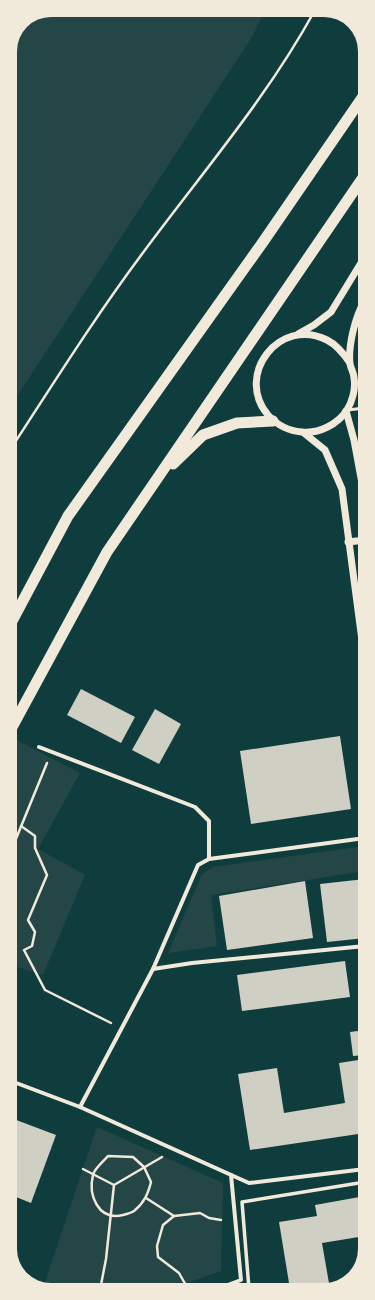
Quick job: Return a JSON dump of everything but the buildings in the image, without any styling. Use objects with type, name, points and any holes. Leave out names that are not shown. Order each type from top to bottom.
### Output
[{"type":"highway","points":[[17,612],[68,516],[263,242],[358,104]]},
{"type":"highway","points":[[17,718],[106,552],[358,185]]},
{"type":"highway","points":[[157,479],[202,435],[237,424],[273,420]]},
{"type":"street","points":[[358,268],[331,312],[314,325],[296,335],[282,340],[269,350],[260,363],[256,378],[257,394],[263,408],[273,420],[287,429],[304,433],[320,430],[335,423],[346,411],[353,396],[354,379],[350,363],[351,342],[358,316]]},
{"type":"street","points":[[296,335],[312,335],[327,340],[341,350],[350,363]]},
{"type":"street","points":[[346,411],[358,462]]},
{"type":"street","points":[[304,433],[325,450],[342,489],[358,613]]},
{"type":"street","points":[[348,542],[358,541]]},
{"type":"street","points":[[38,747],[195,807],[209,820],[209,859]]},
{"type":"street","points":[[80,1107],[153,969],[198,866],[209,859],[358,839]]},
{"type":"street","points":[[153,969],[192,963],[358,947]]},
{"type":"street","points":[[17,1083],[80,1107],[249,1183],[358,1170]]},
{"type":"street","points":[[232,1175],[241,1280],[233,1283]]},
{"type":"street","points":[[249,1283],[242,1202],[358,1183]]},
{"type":"lane","points":[[346,411],[358,409]]},
{"type":"path","points":[[17,439],[76,348],[141,255],[248,116],[300,37],[311,17]]},
{"type":"path","points":[[17,836],[52,752]]},
{"type":"path","points":[[21,826],[35,836],[35,848],[47,875],[28,920],[35,932],[32,946],[24,950],[45,990],[122,1028]]},
{"type":"path","points":[[114,1185],[175,1150]]},
{"type":"path","points":[[108,1156],[133,1157],[144,1167],[151,1182],[146,1198],[133,1212],[120,1216],[111,1215],[98,1209],[92,1195],[93,1174],[108,1156]]},
{"type":"path","points":[[83,1168],[114,1185]]},
{"type":"path","points":[[101,1283],[106,1259],[114,1185]]},
{"type":"path","points":[[146,1198],[174,1216]]},
{"type":"path","points":[[184,1283],[178,1274],[158,1257],[157,1246],[163,1225],[174,1216],[200,1213],[209,1218],[221,1220]]},
{"type":"shaded area","points":[[51,17],[262,17],[252,37],[17,396],[17,51],[23,32],[32,23]]},
{"type":"shaded area","points":[[17,740],[80,773],[38,849],[85,875],[43,975],[17,967]]},
{"type":"shaded area","points":[[358,847],[358,872],[211,895],[217,946],[168,953],[202,874],[213,867]]},
{"type":"shaded area","points":[[97,1127],[223,1183],[221,1271],[187,1283],[45,1282]]}]
